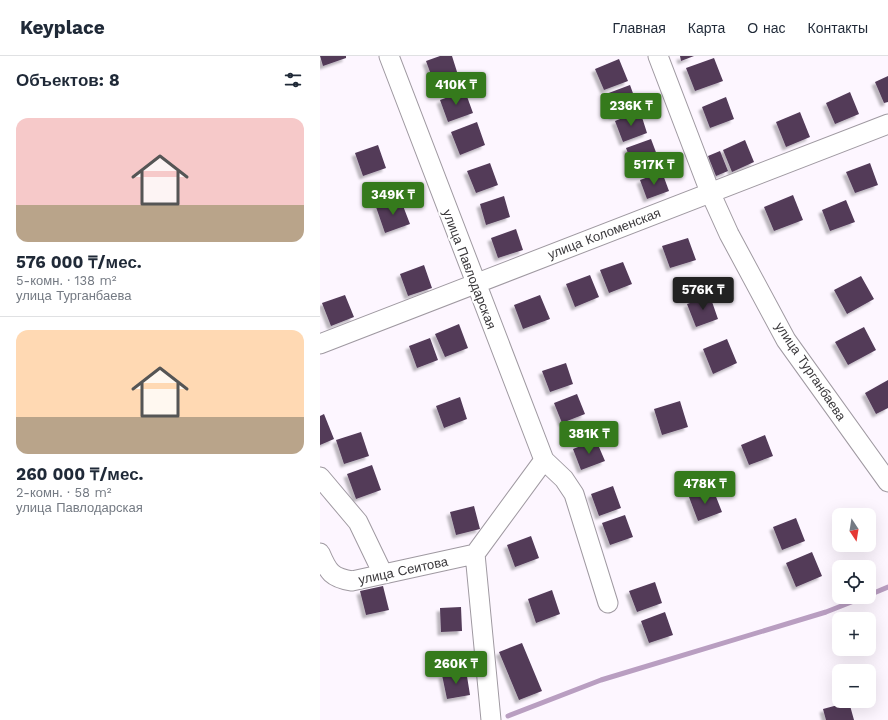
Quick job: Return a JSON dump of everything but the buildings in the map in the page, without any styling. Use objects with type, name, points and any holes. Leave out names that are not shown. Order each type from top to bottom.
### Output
[{"type":"street","name":"улица Павлодарская","points":[[389,56],[544,460],[564,479],[574,494],[608,603]]},
{"type":"street","name":"улица Турганбаева","points":[[658,56],[710,192],[729,234],[786,340],[888,482]]},
{"type":"street","name":"улица Коломенская","points":[[320,344],[888,124]]},
{"type":"street","points":[[491,720],[476,554],[544,460]]},
{"type":"street","points":[[320,477],[358,522],[383,574]]},
{"type":"street","name":"улица Сеитова","points":[[320,553],[327,569],[338,579],[352,581],[476,554]]},
{"type":"waterway","points":[[876,592],[888,587]]},
{"type":"waterway","points":[[508,716],[601,680],[826,612],[846,604]]}]
